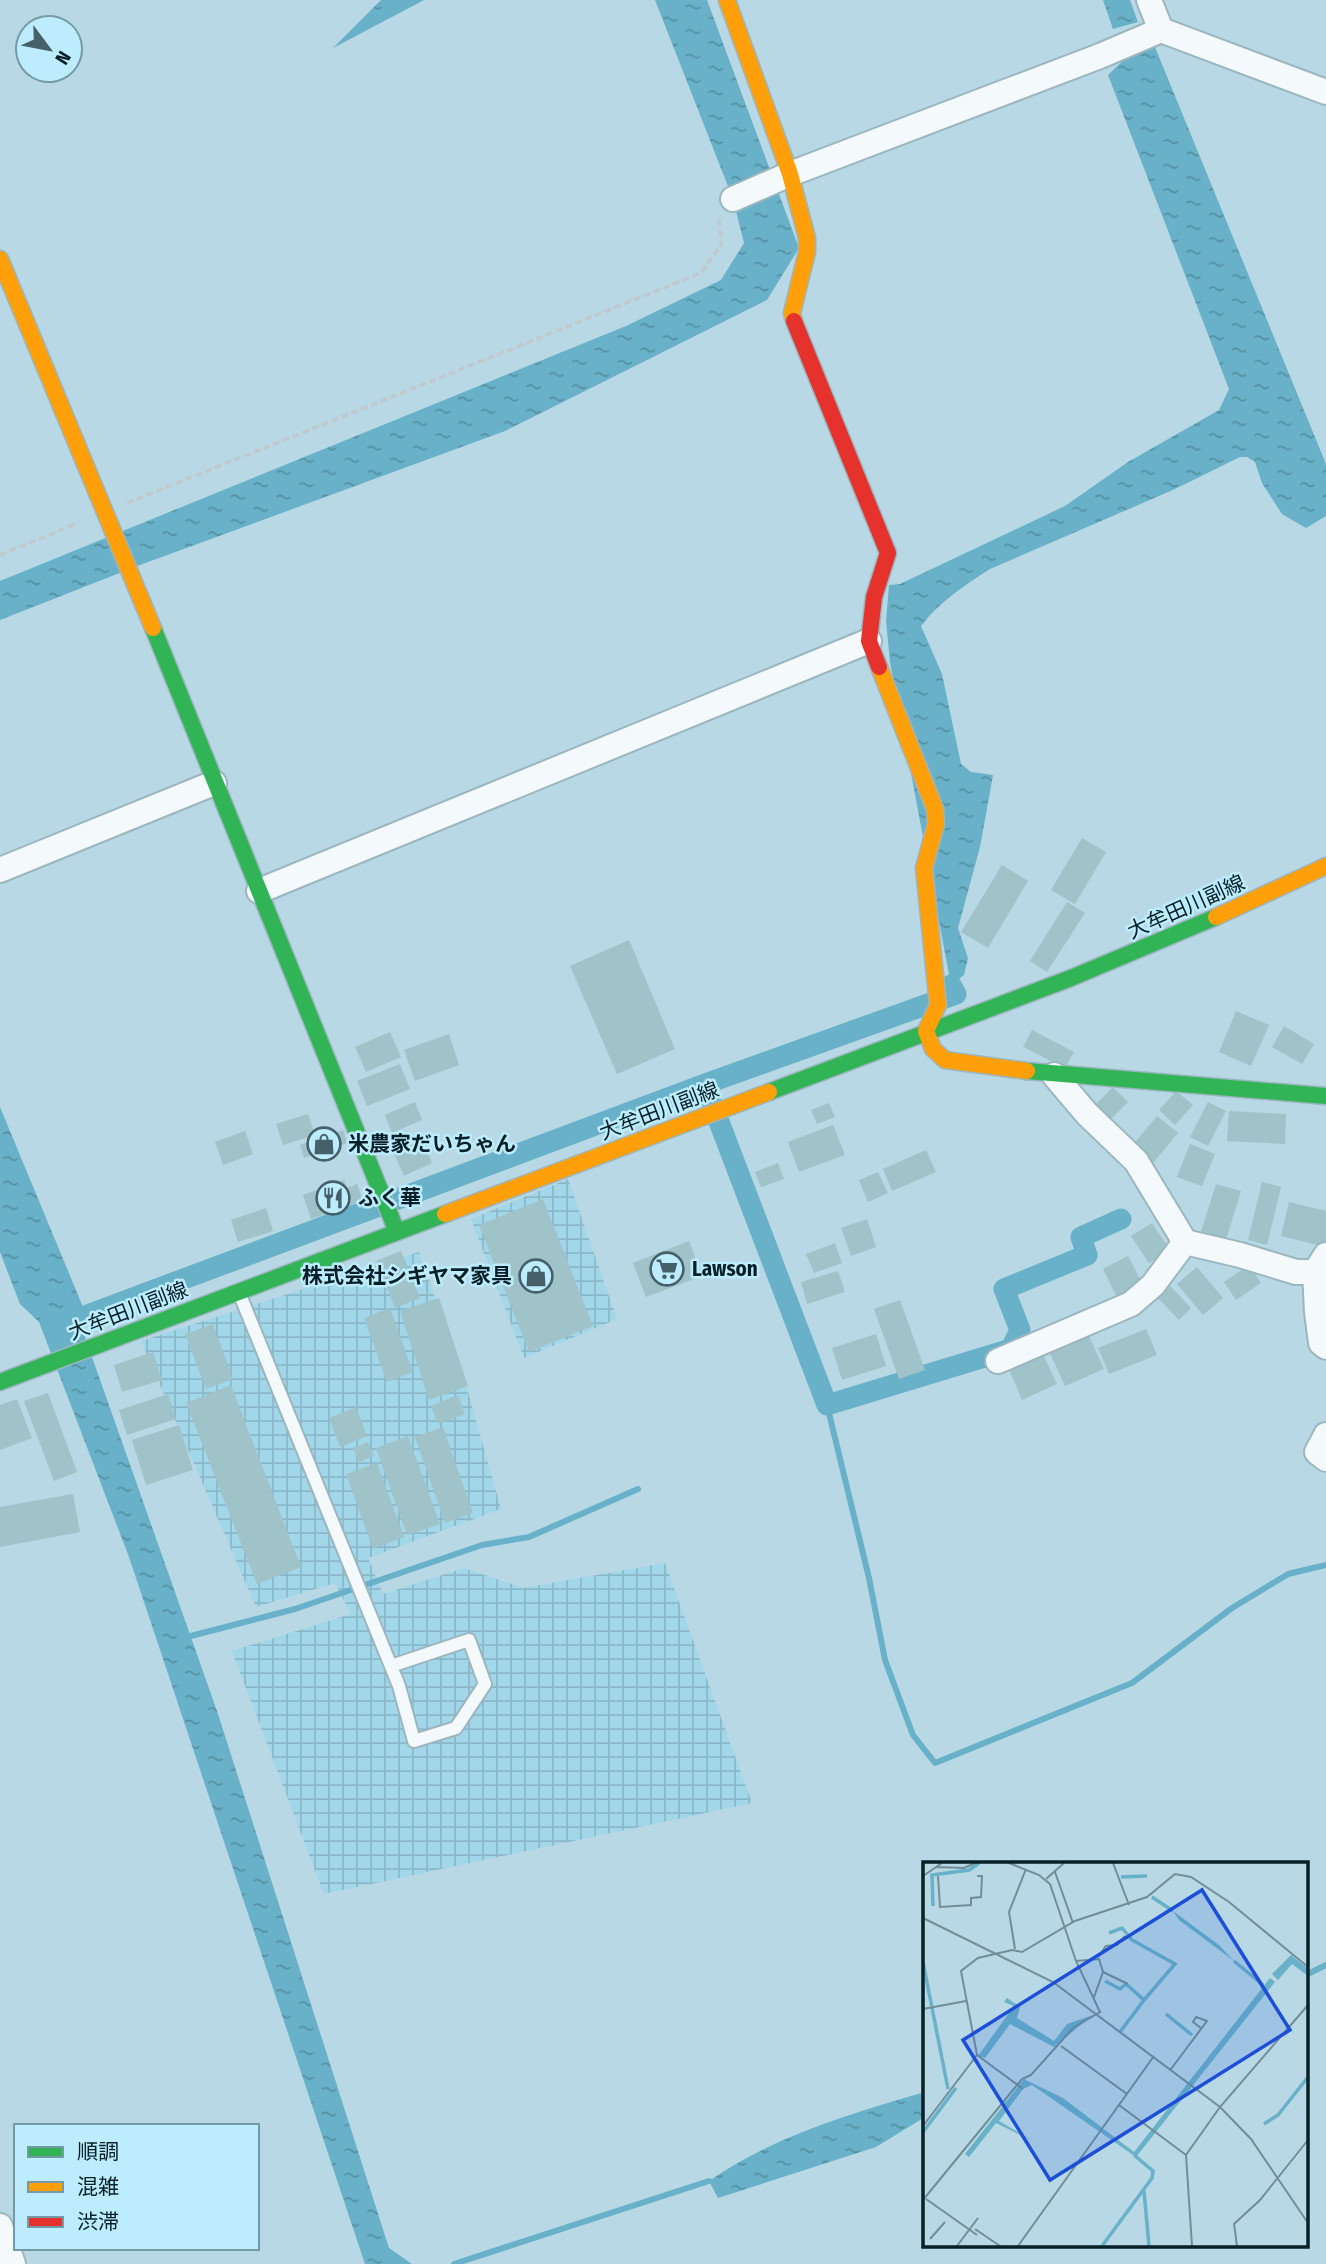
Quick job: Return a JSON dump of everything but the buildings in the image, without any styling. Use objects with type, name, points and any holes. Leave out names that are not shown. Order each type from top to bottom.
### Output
[{"type":"street","points":[[727,0],[782,178],[807,238],[807,252],[792,313],[795,325],[888,553],[874,597],[869,641],[935,809],[936,824],[924,868],[938,1005],[926,1031],[933,1049],[945,1060],[1054,1075],[1326,1096]]},
{"type":"street","points":[[1149,0],[1155,33]]},
{"type":"street","points":[[733,199],[1155,33],[1326,92]]},
{"type":"street","points":[[0,259],[114,531],[397,1232]]},
{"type":"street","points":[[259,891],[869,641]]},
{"type":"street","points":[[0,870],[214,783]]},
{"type":"street","name":"大牟田川副線","points":[[0,1382],[1071,978],[1198,926],[1326,866]]},
{"type":"street","points":[[1054,1075],[1087,1114],[1136,1161],[1185,1242],[1296,1272],[1320,1263],[1321,1343],[1326,1347]]},
{"type":"street","points":[[998,1361],[1132,1304],[1153,1284],[1185,1242]]},
{"type":"street","points":[[1326,1435],[1317,1452],[1326,1459]]},
{"type":"street","points":[[0,2226],[13,2264]]},
{"type":"lane","points":[[238,1292],[391,1667],[415,1741],[456,1728],[485,1684],[469,1640],[391,1667]]},
{"type":"path","points":[[0,555],[701,273],[721,245],[718,205],[733,199]]},
{"type":"shaded area","name":"株式会社シギヤマ家具","points":[[568,1179],[617,1319],[524,1358],[471,1219]]},
{"type":"shaded area","points":[[419,1252],[468,1392],[501,1509],[368,1558],[383,1594],[464,1568],[523,1588],[665,1563],[752,1803],[324,1894],[232,1651],[351,1614],[335,1583],[256,1607],[141,1341]]},
{"type":"water","points":[[381,0],[424,0],[333,48]]},
{"type":"water","points":[[655,0],[707,0],[799,248],[767,300],[505,431],[140,565],[0,620],[0,581],[626,326],[721,280],[744,243],[733,199]]},
{"type":"water","points":[[1103,0],[1130,0],[1138,22],[1113,29]]},
{"type":"water","points":[[1150,35],[1326,464],[1326,516],[1306,528],[1282,514],[1262,483],[1255,462],[1247,457],[1240,457],[1175,489],[990,569],[962,588],[928,617],[921,626],[942,674],[961,764],[971,772],[993,775],[980,847],[958,928],[968,958],[964,975],[951,985],[890,662],[886,621],[889,585],[900,584],[1065,506],[1128,462],[1219,410],[1229,389],[1108,75]]},
{"type":"water","points":[[0,1107],[83,1307],[85,1318],[80,1323],[217,1711],[389,2248],[412,2264],[365,2264],[129,1557],[39,1322],[20,1304],[0,1252]]},
{"type":"water","points":[[923,2093],[923,2118],[876,2147],[718,2198],[709,2181],[760,2151],[841,2118]]},
{"type":"waterway","points":[[58,1326],[705,1084],[956,994],[951,985]]},
{"type":"waterway","points":[[713,1106],[827,1405],[1011,1349],[1020,1330],[1004,1289],[1087,1255],[1081,1237],[1121,1219]]},
{"type":"waterway","points":[[827,1405],[869,1578],[885,1660],[913,1735],[935,1763],[1132,1683],[1232,1608],[1288,1574],[1326,1565]]},
{"type":"waterway","points":[[183,1638],[295,1609],[482,1545],[529,1537],[638,1489]]},
{"type":"waterway","points":[[1308,1974],[1326,1965]]},
{"type":"waterway","points":[[454,2264],[709,2181]]},
{"type":"traffic: fast","points":[[153,628],[397,1232]]},
{"type":"traffic: fast","points":[[769,1092],[1071,978],[1216,917]]},
{"type":"traffic: fast","points":[[1027,1071],[1326,1096]]},
{"type":"traffic: fast","points":[[0,1382],[445,1214]]},
{"type":"traffic: slow","points":[[727,0],[790,174],[807,238],[807,252],[792,313],[794,321]]},
{"type":"traffic: slow","points":[[0,259],[153,628]]},
{"type":"traffic: slow","points":[[879,667],[935,809],[936,824],[924,868],[938,1005],[926,1031],[933,1049],[945,1060],[1027,1071]]},
{"type":"traffic: slow","points":[[1216,917],[1326,866]]},
{"type":"traffic: slow","points":[[445,1214],[769,1092]]},
{"type":"traffic: jam","points":[[794,321],[888,553],[874,597],[869,641],[879,667]]},
{"type":"place","name":"米農家だいちゃん","points":[[324,1144]]},
{"type":"place","name":"ふく華","points":[[333,1198]]},
{"type":"place","name":"Lawson","points":[[667,1269]]},
{"type":"place","name":"株式会社シギヤマ家具","points":[[536,1276]]}]
